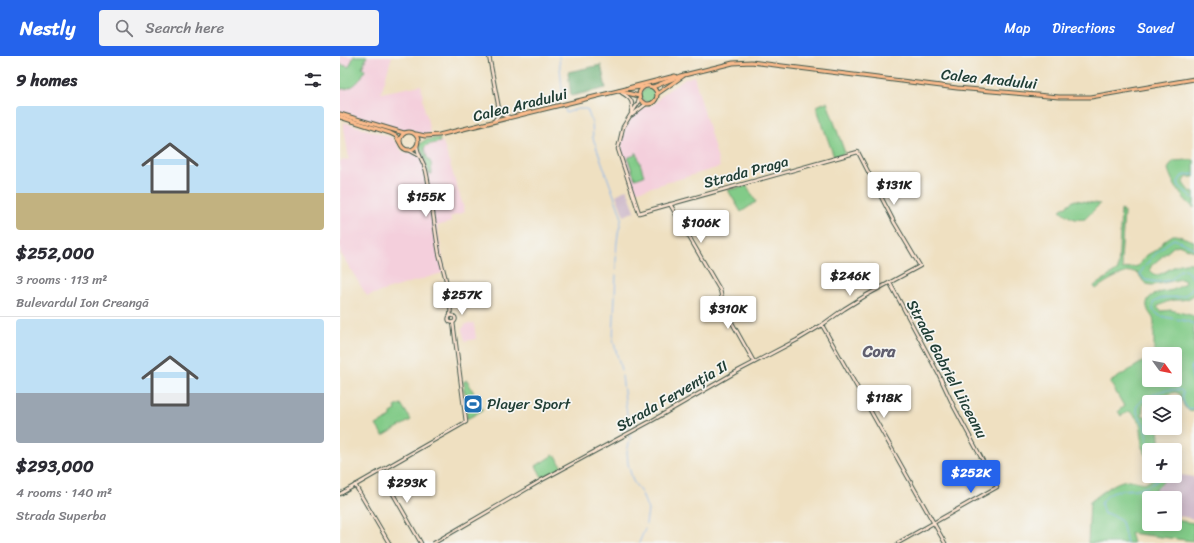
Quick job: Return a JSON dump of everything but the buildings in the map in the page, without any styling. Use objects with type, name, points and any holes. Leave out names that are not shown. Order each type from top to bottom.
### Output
[{"type":"main road","name":"Calea Aradului","points":[[653,87],[675,77],[733,63],[751,62],[958,88],[1019,94],[1080,97],[1194,79]]},
{"type":"main road","points":[[619,91],[680,74],[687,74]]},
{"type":"main road","name":"Calea Aradului","points":[[657,94],[687,74]]},
{"type":"main road","points":[[646,86],[653,87],[657,94],[655,101],[646,104],[642,102],[639,97],[639,91],[646,86]]},
{"type":"main road","name":"Calea Aradului","points":[[416,134],[426,136],[439,135],[619,91],[642,88]]},
{"type":"main road","name":"Calea Aradului","points":[[619,91],[639,97]]},
{"type":"main road","points":[[340,116],[404,133],[410,132],[416,134],[418,144]]},
{"type":"main road","points":[[340,116],[390,133],[396,136],[402,147],[409,150],[413,150],[426,136]]},
{"type":"main road","points":[[400,143],[401,137],[404,133]]},
{"type":"street","points":[[489,56],[499,109],[498,116],[490,123]]},
{"type":"street","points":[[619,91],[629,97],[632,102],[630,116]]},
{"type":"street","points":[[630,116],[638,103],[639,97]]},
{"type":"street","points":[[630,116],[646,104]]},
{"type":"street","points":[[499,109],[504,116],[514,117]]},
{"type":"street","name":"Strada Praga","points":[[630,116],[621,133],[618,149],[639,213],[858,152],[894,222],[920,266]]},
{"type":"street","points":[[418,144],[418,150],[425,165],[437,242],[452,316],[455,319],[452,322]]},
{"type":"street","points":[[409,150],[421,156]]},
{"type":"street","points":[[670,204],[720,290],[722,303],[725,310],[754,362]]},
{"type":"street","name":"Strada Fervenția II","points":[[434,543],[542,480],[653,420],[754,362],[758,362],[822,325],[844,309],[920,266]]},
{"type":"street","name":"Strada Gabriel Liiceanu","points":[[890,283],[997,487],[933,523]]},
{"type":"street","points":[[340,494],[466,422],[454,326],[449,319],[452,316]]},
{"type":"street","points":[[822,325],[945,543]]},
{"type":"street","points":[[380,471],[421,543]]},
{"type":"street","points":[[355,485],[389,543]]},
{"type":"street","points":[[898,543],[933,523]]},
{"type":"shaded area","points":[[340,56],[392,56],[381,93],[421,85],[425,113],[430,133],[424,135],[418,134],[410,129],[400,131],[340,112]]},
{"type":"shaded area","points":[[694,76],[720,167],[635,192],[622,155],[621,142],[625,128],[631,118],[645,107],[653,105],[663,94],[684,79]]},
{"type":"shaded area","points":[[343,122],[391,137],[405,153],[413,153],[423,147],[443,142],[465,212],[450,217],[451,222],[437,226],[445,272],[367,296],[340,252],[340,161],[349,159]]},
{"type":"shaded area","points":[[627,189],[635,211],[624,216],[616,195]]},
{"type":"shaded area","points":[[474,323],[476,339],[465,341],[462,329],[466,324]]},
{"type":"shaded area","points":[[1182,475],[1194,477],[1194,519],[1182,516],[1182,491],[1153,491],[1162,483],[1182,483]]},
{"type":"green space","points":[[354,56],[367,56],[362,68],[365,70],[356,84],[349,88],[340,89],[340,64],[349,67]]},
{"type":"green space","points":[[601,65],[606,88],[571,96],[568,72]]},
{"type":"green space","points":[[645,88],[651,88],[655,92],[655,98],[651,102],[645,102],[641,98],[641,92]]},
{"type":"green space","points":[[827,102],[845,153],[834,157],[816,106]]},
{"type":"green space","points":[[439,138],[440,142],[427,145],[424,148],[431,163],[432,174],[429,174],[420,144],[425,140]]},
{"type":"green space","points":[[635,153],[637,153],[644,176],[635,179],[628,159],[629,157],[635,155]]},
{"type":"green space","points":[[1194,160],[1194,177],[1187,177],[1183,183],[1188,190],[1194,193],[1194,208],[1185,200],[1178,190],[1168,169],[1173,161]]},
{"type":"green space","points":[[747,186],[756,202],[741,212],[728,190]]},
{"type":"green space","points":[[1075,200],[1100,204],[1085,219],[1075,219],[1060,210]]},
{"type":"green space","points":[[1121,210],[1124,212],[1121,261],[1123,269],[1138,266],[1147,255],[1156,250],[1165,240],[1173,235],[1194,241],[1194,251],[1178,245],[1173,247],[1151,266],[1150,270],[1155,275],[1158,275],[1181,264],[1192,263],[1194,266],[1194,295],[1190,298],[1168,301],[1157,307],[1161,311],[1171,310],[1194,316],[1194,411],[1186,408],[1183,404],[1182,395],[1175,392],[1164,395],[1142,395],[1142,435],[1159,435],[1159,443],[1142,443],[1140,423],[1129,411],[1121,416],[1118,411],[1124,406],[1110,382],[1142,362],[1142,387],[1182,387],[1182,347],[1154,347],[1154,321],[1147,307],[1147,302],[1152,296],[1173,290],[1184,284],[1185,281],[1181,279],[1150,285],[1145,283],[1137,273],[1128,272],[1104,283],[1096,289],[1094,286],[1118,270]]},
{"type":"green space","name":"Player Sport","points":[[467,380],[483,410],[467,419],[465,399],[468,398],[463,389],[465,387],[463,382]]},
{"type":"green space","points":[[401,404],[411,420],[383,436],[376,425],[391,417],[391,413],[396,410],[395,407]]},
{"type":"green space","points":[[553,455],[557,457],[562,468],[542,477],[536,466]]},
{"type":"green space","points":[[1128,480],[1142,483],[1162,483],[1153,491],[1142,491],[1142,531],[1182,531],[1182,521],[1194,523],[1193,541],[1130,533],[1133,543],[1088,543],[1090,502],[1108,488]]},
{"type":"waterway","points":[[559,56],[563,100]]},
{"type":"waterway","points":[[565,108],[566,113],[577,109],[587,109],[592,123],[593,138],[621,215],[621,222],[618,231],[616,269]]},
{"type":"waterway","points":[[1194,174],[1182,176],[1178,182],[1179,186],[1194,199]]},
{"type":"waterway","points":[[1194,248],[1174,239],[1165,245],[1155,255],[1140,274],[1145,280],[1158,282],[1171,280],[1179,271],[1185,269],[1194,280]]},
{"type":"waterway","points":[[616,275],[613,339],[621,370]]},
{"type":"waterway","points":[[1194,285],[1185,295],[1180,297],[1159,299],[1153,303],[1153,310],[1160,316],[1194,324]]},
{"type":"waterway","points":[[1194,355],[1191,371],[1194,388]]},
{"type":"waterway","points":[[622,376],[629,430]]},
{"type":"waterway","points":[[1148,443],[1145,428],[1136,408],[1139,403],[1159,392],[1166,390],[1180,390],[1183,392],[1183,401],[1186,407],[1188,409],[1194,408]]},
{"type":"waterway","points":[[630,435],[627,452],[628,464],[633,481],[642,494],[648,510],[646,524]]},
{"type":"waterway","points":[[1127,543],[1122,522],[1112,515],[1104,514],[1101,504],[1109,494],[1146,487],[1153,483]]},
{"type":"waterway","points":[[639,543],[645,529]]},
{"type":"place","name":"Player Sport","points":[[473,404]]},
{"type":"district","name":"Cora","points":[[879,351]]}]
